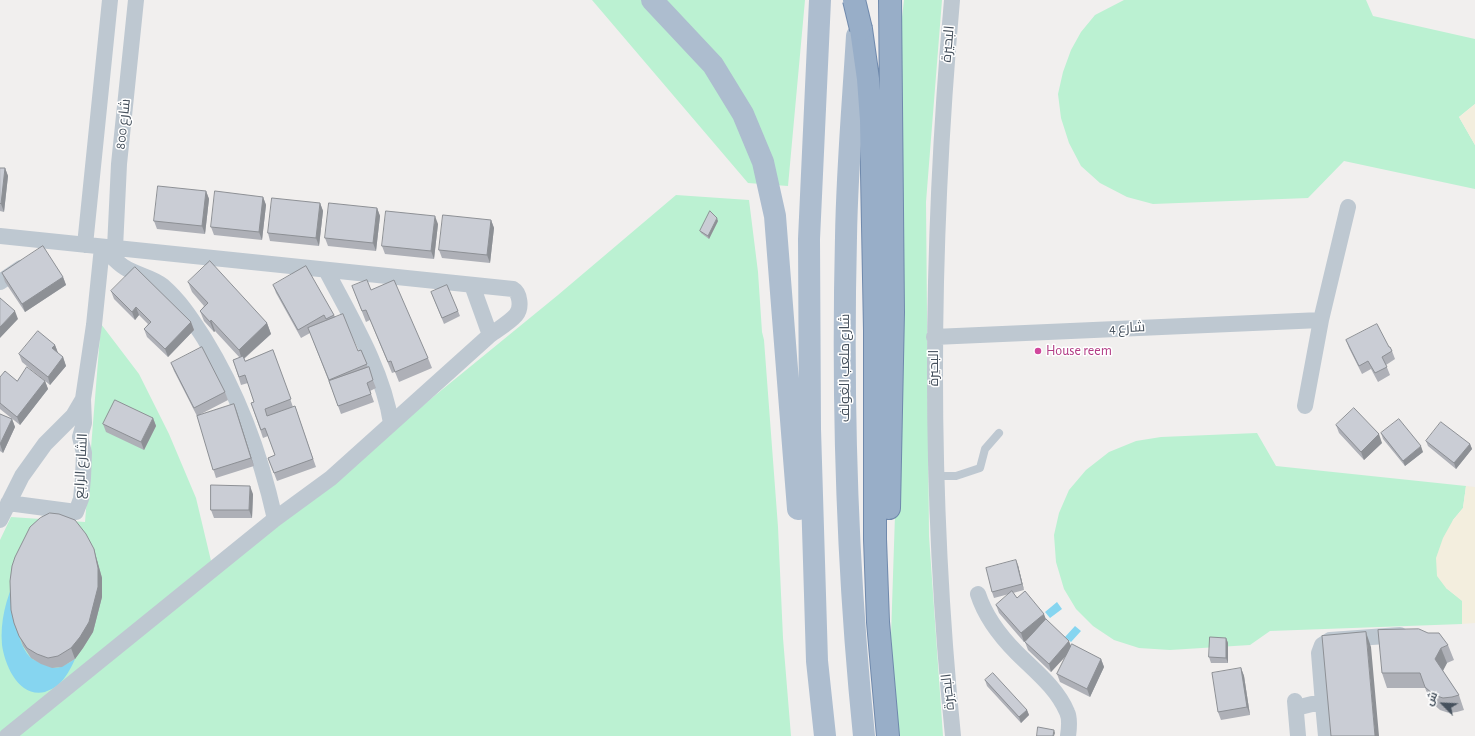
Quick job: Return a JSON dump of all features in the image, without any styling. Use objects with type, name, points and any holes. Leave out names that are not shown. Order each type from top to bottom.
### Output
[{"type":"highway","points":[[854,0],[861,29],[868,79],[871,120],[874,244],[875,539],[878,622],[888,736]]},
{"type":"highway","points":[[878,622],[886,601],[890,485],[893,312],[890,0]]},
{"type":"main road","points":[[652,0],[714,64],[743,114],[763,162],[775,216],[798,512],[825,736]]},
{"type":"main road","points":[[817,661],[810,429],[809,239],[820,0]]},
{"type":"main road","name":"شارع ملعب الغولف","points":[[858,0],[846,236],[845,438],[854,621],[864,736]]},
{"type":"street","name":"شارع 800","points":[[85,245],[110,0]]},
{"type":"street","name":"شارع 800","points":[[108,247],[119,164],[136,0]]},
{"type":"street","name":"البحيرة","points":[[952,0],[947,54],[936,231],[934,337],[935,476],[945,663],[952,736]]},
{"type":"street","points":[[93,162],[119,164]]},
{"type":"street","points":[[1305,406],[1321,320],[1348,207]]},
{"type":"street","points":[[0,236],[512,288],[518,293],[519,302],[517,314],[490,335],[390,423],[331,478],[275,519],[7,736]]},
{"type":"street","points":[[0,282],[35,259],[64,243]]},
{"type":"street","points":[[108,247],[124,267],[161,285],[185,308],[209,346],[231,386],[244,417],[270,496],[275,519]]},
{"type":"street","name":"الشارع الرابع","points":[[8,503],[76,512],[81,499],[83,478],[84,453],[80,438],[84,423],[83,399],[108,247]]},
{"type":"street","points":[[326,270],[362,338],[388,403],[390,423]]},
{"type":"street","points":[[472,285],[490,335]]},
{"type":"street","name":"شارع 4","points":[[934,337],[1321,320]]},
{"type":"street","name":"الشارع الرابع","points":[[0,520],[22,476],[45,444],[73,416],[83,399]]},
{"type":"street","points":[[978,594],[982,607],[1003,636],[1057,693],[1068,713],[1068,736]]},
{"type":"street","points":[[1326,736],[1319,653],[1322,645],[1330,640],[1418,634]]},
{"type":"street","points":[[1298,736],[1296,705],[1323,704]]},
{"type":"lane","points":[[935,476],[956,476],[980,468],[985,449],[999,433]]},
{"type":"green space","points":[[592,0],[805,0],[788,186],[748,183]]},
{"type":"green space","points":[[904,0],[942,0],[926,202],[929,536],[943,736],[895,736],[891,636],[898,424],[898,53]]},
{"type":"green space","points":[[1124,0],[1366,0],[1373,16],[1475,39],[1475,104],[1459,117],[1475,145],[1475,189],[1344,161],[1308,198],[1153,204],[1127,197],[1100,183],[1081,166],[1069,143],[1061,118],[1058,94],[1063,72],[1071,50],[1081,32],[1095,15]]},
{"type":"green space","points":[[676,195],[749,200],[758,272],[762,332],[764,340],[778,527],[783,638],[791,736],[18,736],[558,295]]},
{"type":"green space","points":[[101,324],[139,374],[169,434],[196,498],[212,565],[0,736],[0,540],[11,517],[85,522]]},
{"type":"green space","points":[[1257,433],[1276,466],[1466,486],[1463,508],[1453,520],[1446,588],[1462,600],[1462,624],[1270,631],[1250,645],[1170,650],[1139,648],[1114,640],[1093,626],[1076,609],[1064,589],[1056,562],[1054,535],[1059,513],[1069,490],[1086,470],[1109,452],[1136,441],[1161,437]]},
{"type":"sand","points":[[1475,104],[1475,145],[1459,117]]},
{"type":"sand","points":[[1466,486],[1475,487],[1475,623],[1462,624],[1462,601],[1446,588],[1437,576],[1436,558],[1443,538],[1453,520],[1463,508]]},
{"type":"water","points":[[16,577],[18,630],[24,649],[31,658],[55,668],[75,659],[68,673],[61,682],[45,692],[36,693],[21,685],[15,679],[6,662],[2,645],[2,627],[9,594]]},
{"type":"water","points":[[1057,602],[1062,609],[1050,618],[1045,612]]},
{"type":"water","points":[[1075,626],[1081,631],[1071,642],[1065,637]]},
{"type":"building","points":[[0,168],[5,168],[1,204],[0,203]]},
{"type":"building","points":[[158,186],[206,191],[202,226],[154,221]]},
{"type":"building","points":[[215,191],[263,197],[259,232],[211,227]]},
{"type":"building","points":[[272,198],[320,203],[316,238],[268,233]]},
{"type":"building","points":[[329,203],[377,208],[373,243],[325,238]]},
{"type":"building","points":[[386,211],[435,216],[431,251],[382,246]]},
{"type":"building","points":[[710,211],[717,218],[708,236],[700,231]]},
{"type":"building","points":[[443,215],[491,220],[487,255],[439,250]]},
{"type":"building","points":[[43,246],[63,277],[22,304],[2,273]]},
{"type":"building","points":[[210,261],[267,323],[239,350],[211,320],[210,322],[200,311],[208,303],[188,282]]},
{"type":"building","points":[[306,266],[334,315],[326,319],[324,315],[298,330],[273,285]]},
{"type":"building","points":[[135,267],[191,322],[165,349],[144,329],[151,322],[136,307],[132,312],[111,291]]},
{"type":"building","points":[[367,280],[371,290],[394,280],[428,358],[395,372],[391,361],[388,362],[366,310],[362,311],[352,286]]},
{"type":"building","points":[[447,285],[458,311],[442,318],[431,292]]},
{"type":"building","points":[[0,298],[15,311],[0,327]]},
{"type":"building","points":[[343,314],[358,351],[361,350],[367,364],[329,380],[308,328]]},
{"type":"building","points":[[1377,324],[1392,351],[1382,357],[1387,367],[1375,373],[1368,361],[1359,366],[1346,340]]},
{"type":"building","points":[[38,331],[55,345],[52,348],[63,357],[48,377],[19,354]]},
{"type":"building","points":[[202,347],[225,392],[194,408],[171,363]]},
{"type":"building","points":[[273,350],[291,399],[265,409],[267,416],[295,406],[313,459],[274,473],[268,458],[275,455],[265,428],[261,430],[251,403],[254,402],[245,375],[239,377],[233,360],[243,356],[245,361]]},
{"type":"building","points":[[27,367],[45,381],[17,417],[0,403],[0,377],[5,371],[17,381]]},
{"type":"building","points":[[369,367],[373,380],[367,383],[371,394],[338,406],[329,381]]},
{"type":"building","points":[[115,400],[153,418],[141,442],[103,424]]},
{"type":"building","points":[[234,404],[251,458],[213,470],[197,416]]},
{"type":"building","points":[[1354,408],[1379,434],[1361,452],[1336,425]]},
{"type":"building","points":[[0,414],[12,419],[0,444]]},
{"type":"building","points":[[1399,419],[1421,446],[1403,461],[1381,433]]},
{"type":"building","points":[[1441,422],[1470,444],[1454,463],[1426,441]]},
{"type":"building","points":[[211,485],[250,486],[249,510],[211,510]]},
{"type":"building","points":[[50,513],[59,514],[75,520],[86,534],[94,549],[98,568],[98,587],[89,622],[80,637],[71,648],[58,656],[48,658],[27,648],[19,636],[11,610],[10,581],[15,557],[30,527],[40,518]]},
{"type":"building","points":[[1016,560],[1022,584],[992,592],[986,568]]},
{"type":"building","points":[[1012,591],[1017,598],[1025,591],[1044,614],[1021,633],[996,605]]},
{"type":"building","points":[[1046,619],[1069,641],[1049,664],[1025,642]]},
{"type":"building","points":[[1419,629],[1428,633],[1439,633],[1448,645],[1441,648],[1435,659],[1459,695],[1443,698],[1434,695],[1425,687],[1420,673],[1382,673],[1378,630]]},
{"type":"building","points":[[1366,632],[1375,736],[1331,736],[1322,636]]},
{"type":"building","points":[[1210,637],[1226,638],[1226,658],[1209,657]]},
{"type":"building","points":[[1072,644],[1101,659],[1087,689],[1057,674]]},
{"type":"building","points":[[1241,668],[1247,707],[1218,712],[1212,673]]},
{"type":"building","points":[[993,673],[1027,710],[1019,717],[985,680]]},
{"type":"building","points":[[1038,727],[1054,730],[1053,736],[1037,736]]},
{"type":"place","name":"House reem","points":[[1038,351]]}]
